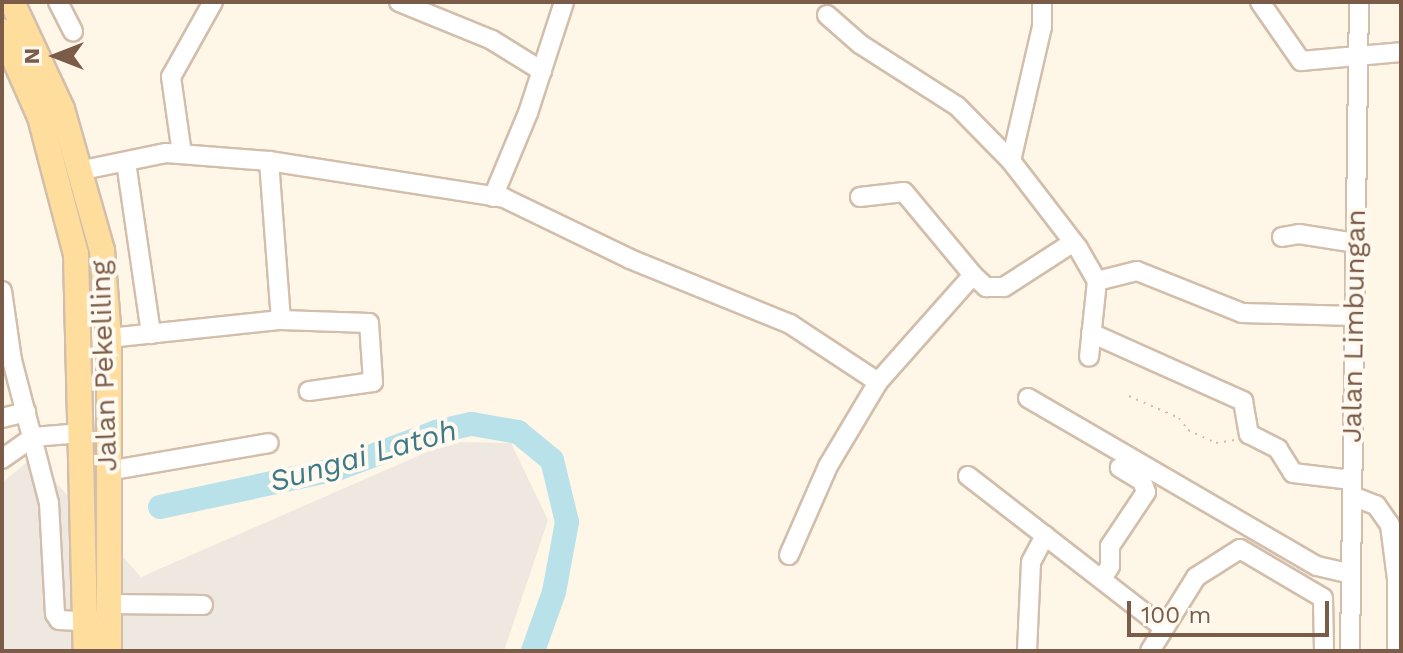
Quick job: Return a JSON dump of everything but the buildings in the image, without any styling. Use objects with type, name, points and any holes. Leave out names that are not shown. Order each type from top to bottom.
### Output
[{"type":"main road","name":"Jalan Pekeliling","points":[[12,2],[40,54],[83,170],[102,250],[109,338],[107,471],[101,616],[86,651]]},
{"type":"main road","name":"Jalan Pekeliling","points":[[2,31],[40,117],[76,254],[82,433],[101,616],[109,651]]},
{"type":"street","points":[[58,2],[73,31]]},
{"type":"street","points":[[182,154],[169,91],[185,52],[213,2]]},
{"type":"street","points":[[399,2],[492,40],[542,71]]},
{"type":"street","points":[[493,197],[542,71],[564,2]]},
{"type":"street","points":[[1011,161],[1042,27],[1042,2]]},
{"type":"street","points":[[1260,2],[1301,61],[1358,53],[1401,52]]},
{"type":"street","name":"Jalan Limbungan","points":[[1350,651],[1359,2]]},
{"type":"street","points":[[827,15],[860,44],[957,106],[1011,161],[1097,281],[1089,357]]},
{"type":"street","points":[[83,170],[182,154],[269,161],[493,197],[786,322],[878,382]]},
{"type":"street","points":[[269,161],[281,320]]},
{"type":"street","points":[[126,162],[151,334]]},
{"type":"street","points":[[860,197],[904,192],[986,287],[1004,287],[1072,243]]},
{"type":"street","points":[[1282,237],[1299,234],[1356,243]]},
{"type":"street","points":[[1097,281],[1137,271],[1242,313],[1355,316]]},
{"type":"street","points":[[789,555],[828,466],[878,382],[973,275]]},
{"type":"street","points":[[2,291],[7,361],[33,437],[55,545],[55,614],[59,620],[203,605]]},
{"type":"street","points":[[109,338],[281,320],[363,320],[371,326],[373,382],[309,391]]},
{"type":"street","points":[[1091,333],[1243,401],[1252,436],[1278,449],[1293,473],[1352,488],[1376,505],[1390,525],[1397,579],[1397,651]]},
{"type":"street","points":[[1028,398],[1319,567],[1351,574]]},
{"type":"street","points":[[2,418],[26,412]]},
{"type":"street","points":[[2,459],[33,437],[82,433]]},
{"type":"street","points":[[107,471],[269,443]]},
{"type":"street","points":[[1102,579],[1110,566],[1110,546],[1146,492],[1142,481],[1120,468]]},
{"type":"street","points":[[968,476],[1164,628]]},
{"type":"street","points":[[1027,651],[1031,562],[1045,536]]},
{"type":"street","points":[[1150,651],[1196,577],[1240,549],[1323,598],[1324,651]]},
{"type":"path","points":[[1129,396],[1179,418],[1188,430],[1216,443],[1252,436]]},
{"type":"shaded area","points":[[450,442],[511,443],[548,520],[504,651],[2,651],[2,483],[33,457],[141,577]]},
{"type":"waterway","name":"Sungai Latoh","points":[[160,507],[337,469],[436,432],[472,424],[518,432],[552,460],[567,522],[554,592],[533,651]]}]
